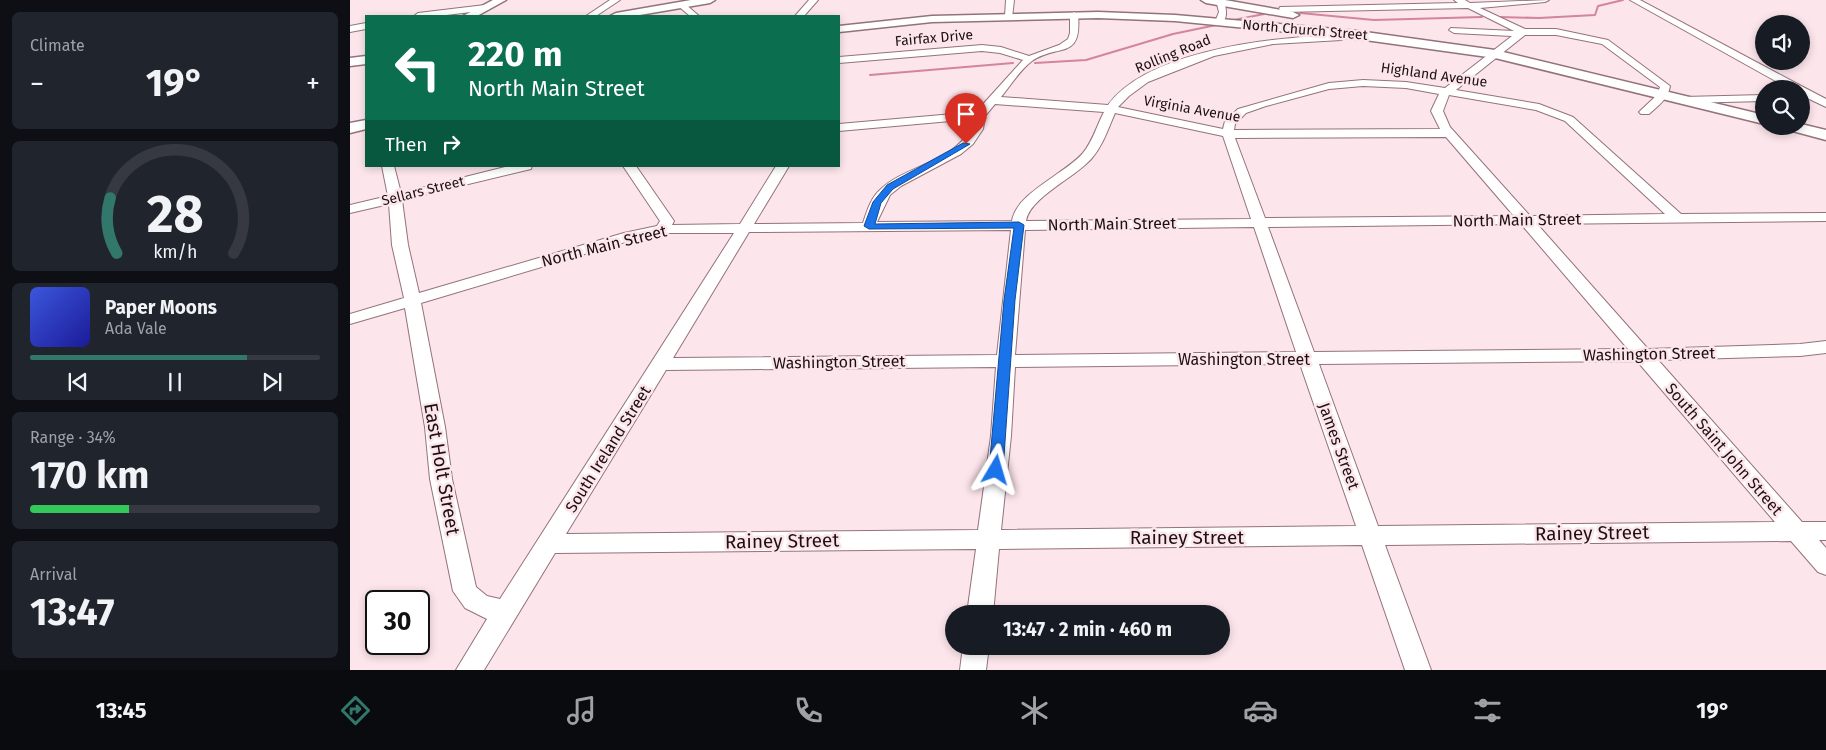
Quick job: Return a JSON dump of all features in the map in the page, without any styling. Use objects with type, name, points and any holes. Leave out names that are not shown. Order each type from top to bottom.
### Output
[{"type":"main road","points":[[471,15],[501,0]]},
{"type":"main road","points":[[622,15],[710,0]]},
{"type":"main road","points":[[1206,0],[1419,38],[1466,49]]},
{"type":"main road","name":"North Church Street","points":[[840,29],[911,20],[1074,15],[1150,17],[1347,34],[1495,54],[1755,118]]},
{"type":"main road","points":[[350,62],[365,60]]},
{"type":"main road","points":[[350,128],[365,125]]},
{"type":"main road","points":[[1810,131],[1826,135]]},
{"type":"street","points":[[592,15],[616,0]]},
{"type":"street","points":[[800,15],[814,0]]},
{"type":"street","points":[[1009,16],[1010,0]]},
{"type":"street","points":[[1359,0],[1367,8]]},
{"type":"street","points":[[1458,0],[1521,33]]},
{"type":"street","points":[[1283,10],[1469,6],[1544,0]]},
{"type":"street","points":[[1634,0],[1780,80]]},
{"type":"street","points":[[1219,22],[1223,12],[1220,1]]},
{"type":"street","points":[[681,5],[694,15]]},
{"type":"street","points":[[426,15],[485,8]]},
{"type":"street","points":[[869,226],[877,202],[884,192],[896,183],[966,144],[979,126],[979,115],[1030,59],[1062,48],[1072,40],[1074,15]]},
{"type":"street","points":[[350,29],[365,26]]},
{"type":"street","points":[[1454,30],[1521,33],[1556,32],[1605,42],[1665,86],[1661,95],[1645,112]]},
{"type":"street","points":[[1447,91],[1521,33]]},
{"type":"street","name":"Rolling Road","points":[[981,605],[1001,436],[1005,360],[1019,225],[1018,218],[1025,206],[1074,169],[1091,152],[1099,141],[1111,109],[1124,93],[1142,81],[1207,55],[1261,43],[1338,37],[1347,34]]},
{"type":"street","name":"Fairfax Drive","points":[[840,60],[982,48],[1001,50],[1030,59]]},
{"type":"street","name":"Highland Avenue","points":[[1228,134],[1232,119],[1246,109],[1329,86],[1373,82],[1447,91],[1539,107],[1565,117],[1676,217]]},
{"type":"street","name":"South Saint John Street","points":[[1447,91],[1440,99],[1438,111],[1448,133],[1826,566]]},
{"type":"street","points":[[1810,92],[1826,92]]},
{"type":"street","points":[[1810,96],[1826,104]]},
{"type":"street","points":[[1684,100],[1755,99]]},
{"type":"street","name":"Virginia Avenue","points":[[991,100],[1056,103],[1111,109],[1228,134],[1448,133]]},
{"type":"street","points":[[1721,110],[1755,100]]},
{"type":"street","points":[[840,127],[979,115]]},
{"type":"street","points":[[1228,134],[1259,222]]},
{"type":"street","name":"East Holt Street","points":[[388,167],[395,198],[400,245],[435,427],[441,479],[465,591],[473,602],[486,609],[505,610]]},
{"type":"street","name":"Sellars Street","points":[[350,209],[522,167]]},
{"type":"street","points":[[631,167],[667,221],[663,229]]},
{"type":"street","name":"South Ireland Street","points":[[469,670],[782,167]]},
{"type":"street","name":"North Main Street","points":[[350,319],[629,236],[663,229],[1676,217],[1826,217]]},
{"type":"street","name":"James Street","points":[[1259,222],[1418,670]]},
{"type":"street","name":"Washington Street","points":[[661,364],[1641,355],[1773,351],[1826,347]]},
{"type":"street","name":"Rainey Street","points":[[548,544],[1826,530]]},
{"type":"street","points":[[973,670],[975,655]]},
{"type":"waterway","points":[[1499,17],[1539,18],[1595,15],[1598,6],[1623,0]]},
{"type":"waterway","points":[[1300,13],[1374,20],[1482,17]]},
{"type":"waterway","points":[[1234,20],[1264,14]]},
{"type":"waterway","points":[[1035,63],[1086,60],[1173,34],[1221,24]]},
{"type":"waterway","points":[[870,75],[1013,63]]},
{"type":"route","points":[[966,144],[957,151],[890,187],[877,202],[869,226],[1019,225],[1010,300],[1001,436],[996,470]]}]
